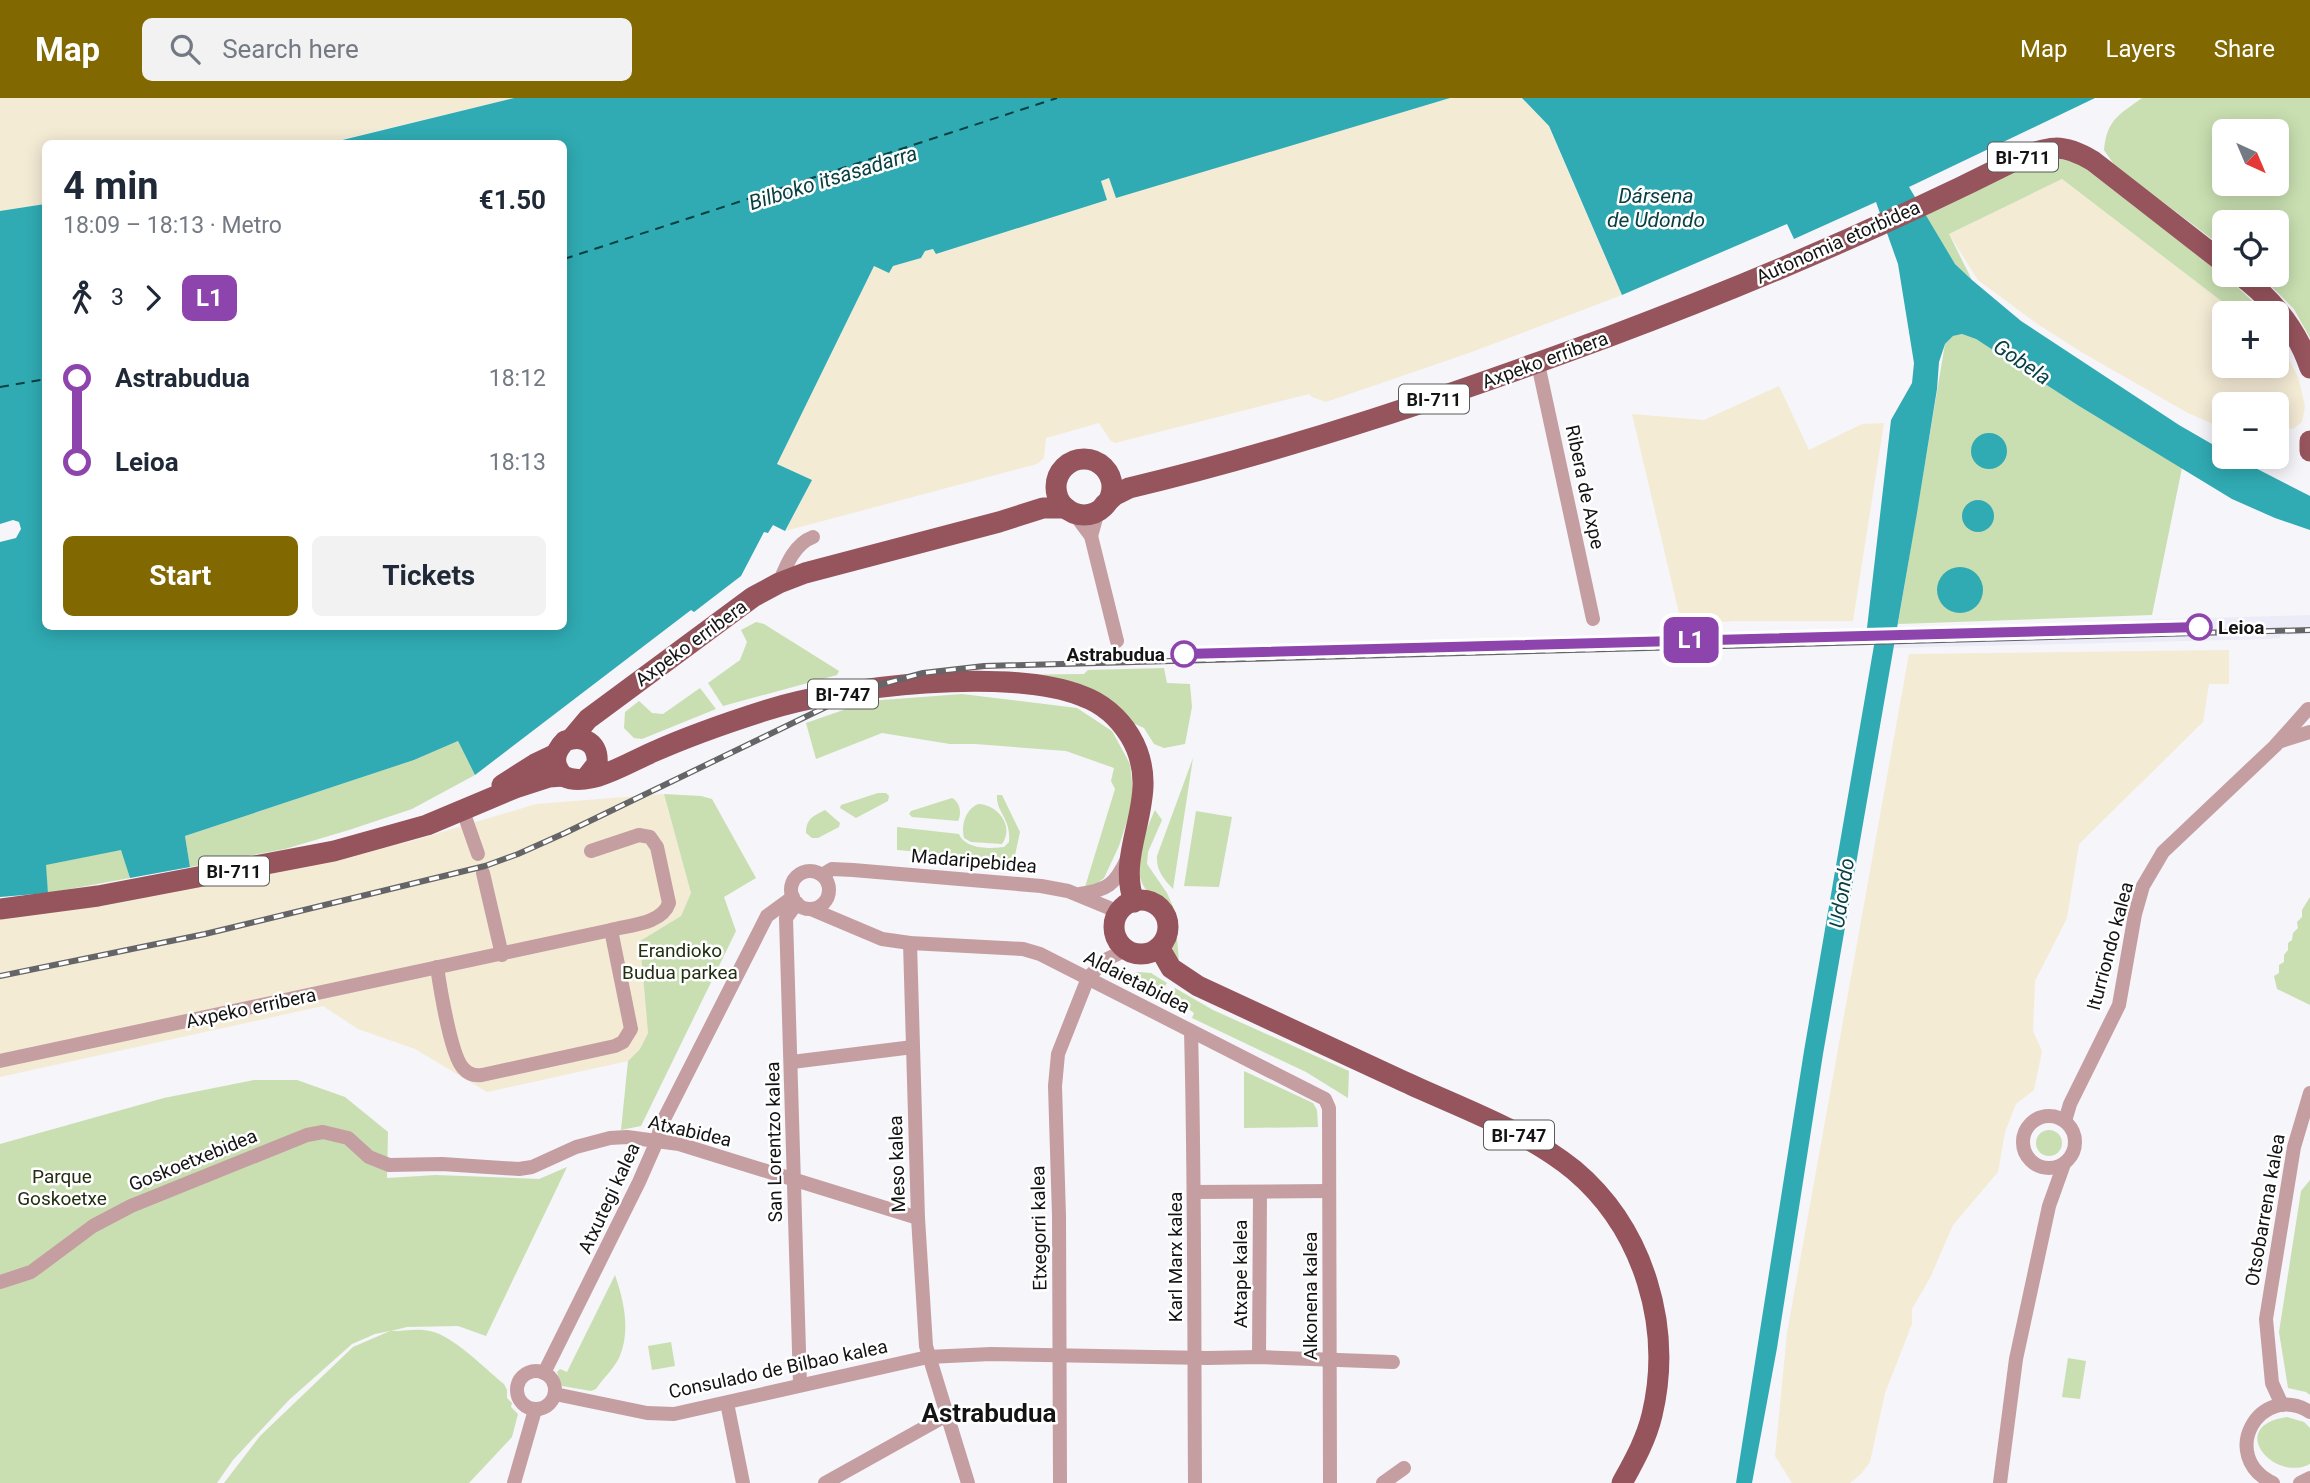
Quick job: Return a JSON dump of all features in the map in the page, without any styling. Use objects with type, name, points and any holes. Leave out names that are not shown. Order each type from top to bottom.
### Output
[{"type":"main road","name":"Autonomia etorbidea","points":[[1720,293],[1826,250],[2034,152],[2058,147],[2074,149],[2097,163],[2212,254]]},
{"type":"main road","points":[[2254,287],[2290,324],[2306,354],[2310,368]]},
{"type":"main road","name":"Axpeko erribera","points":[[587,745],[588,719],[746,602],[779,583],[1051,506],[1082,514],[1101,508],[1121,491],[1346,429],[1538,364],[1720,293]]},
{"type":"main road","points":[[2310,440],[2310,451]]},
{"type":"main road","name":"Axpeko erribera","points":[[1013,517],[1040,499],[1062,470],[1077,460],[1094,461],[1107,472],[1129,478],[1167,479]]},
{"type":"main road","points":[[1101,508],[1111,489],[1107,472]]},
{"type":"main road","points":[[1058,478],[1057,494],[1070,510]]},
{"type":"main road","name":"Axpeko erribera","points":[[587,745],[600,720],[623,701],[754,604],[824,569]]},
{"type":"main road","name":"BI-747","points":[[586,778],[598,776],[769,709],[815,699],[910,684],[1008,683],[1056,688],[1097,703],[1118,720],[1136,747],[1140,759],[1144,786],[1142,806],[1131,848],[1131,890],[1126,907],[1115,919],[1115,937],[1126,950]]},
{"type":"main road","name":"BI-711","points":[[0,909],[98,896],[334,851],[427,825],[463,811],[514,788],[549,777],[564,776],[575,780],[586,778],[597,764],[587,745],[565,741],[556,754],[515,775],[463,811]]},
{"type":"main road","points":[[587,745],[610,759],[634,761]]},
{"type":"main road","points":[[556,754],[556,766],[564,776]]},
{"type":"main road","points":[[1126,907],[1146,901],[1154,904],[1165,916],[1167,933],[1159,947],[1143,954],[1126,950]]},
{"type":"main road","name":"BI-747","points":[[1159,947],[1171,968],[1198,986],[1518,1134],[1573,1170],[1594,1190],[1616,1216],[1641,1263],[1653,1305],[1660,1348],[1652,1415],[1641,1448],[1622,1483]]},
{"type":"street","name":"Ribera de Axpe","points":[[1538,364],[1593,619]]},
{"type":"street","points":[[1091,536],[1101,508]]},
{"type":"street","points":[[1070,510],[1091,536],[1117,641]]},
{"type":"street","points":[[779,583],[786,566],[802,543],[813,537]]},
{"type":"street","name":"Iturriondo kalea","points":[[2064,1121],[2119,1005],[2135,914],[2143,886],[2153,868],[2164,852],[2309,710]]},
{"type":"street","points":[[2280,741],[2310,732]]},
{"type":"street","points":[[463,811],[478,854]]},
{"type":"street","name":"Axpeko erribera","points":[[0,1061],[502,955],[657,919],[666,912],[669,903],[657,847],[653,840],[646,835],[591,851]]},
{"type":"street","points":[[1080,894],[1102,890],[1112,884],[1131,848]]},
{"type":"street","name":"Madaripebidea","points":[[822,875],[832,869],[853,870],[1041,886],[1126,907]]},
{"type":"street","points":[[800,903],[823,904],[827,899],[829,886],[822,875],[812,871],[801,873],[792,886],[800,903],[831,919],[882,939],[910,943]]},
{"type":"street","points":[[483,873],[502,955]]},
{"type":"street","name":"San Lorentzo kalea","points":[[800,903],[786,918],[800,1384]]},
{"type":"street","name":"Atxutegi kalea","points":[[544,1373],[657,1141],[662,1125],[767,916],[800,903]]},
{"type":"street","points":[[438,967],[459,1063],[476,1076],[496,1072],[623,1042],[631,1029],[611,930]]},
{"type":"street","name":"Aldaietabidea","points":[[910,943],[1023,949],[1040,954],[1325,1099],[1329,1108]]},
{"type":"street","name":"Meso kalea","points":[[910,943],[918,1218],[928,1357],[934,1367],[968,1483]]},
{"type":"street","points":[[1088,978],[1105,960],[1126,950]]},
{"type":"street","name":"Etxegorri kalea","points":[[1060,1483],[1061,1355],[1055,1086],[1058,1054],[1088,978]]},
{"type":"street","name":"Karl Marx kalea","points":[[1191,1031],[1195,1192],[1195,1483]]},
{"type":"street","points":[[792,1062],[913,1047]]},
{"type":"street","name":"Otsobarrena kalea","points":[[2275,1407],[2266,1319],[2294,1147],[2310,1093]]},
{"type":"street","name":"Alkonena kalea","points":[[1329,1108],[1330,1483]]},
{"type":"street","points":[[2000,1483],[2015,1359],[2049,1206],[2075,1142],[2070,1127],[2064,1121],[2048,1116],[2032,1122],[2026,1128],[2022,1144],[2029,1160],[2048,1184],[2049,1206]]},
{"type":"street","name":"Goskoetxebidea","points":[[0,1282],[31,1272],[93,1226],[131,1206],[307,1135],[323,1132],[348,1138],[369,1157]]},
{"type":"street","name":"Atxabidea","points":[[369,1157],[389,1165],[442,1164],[519,1168],[532,1167],[576,1147],[610,1138],[657,1141],[679,1144],[918,1218]]},
{"type":"street","points":[[2294,1147],[2310,1142]]},
{"type":"street","points":[[2035,1165],[2050,1168],[2064,1164]]},
{"type":"street","points":[[1195,1192],[1329,1191]]},
{"type":"street","name":"Atxape kalea","points":[[1259,1357],[1260,1192]]},
{"type":"street","points":[[1061,1355],[1259,1357],[1393,1362]]},
{"type":"street","name":"Consulado de Bilbao kalea","points":[[555,1394],[660,1414],[674,1414],[928,1357],[1061,1355]]},
{"type":"street","points":[[528,1373],[544,1373],[552,1379],[555,1394],[550,1404],[535,1410],[520,1402],[517,1385],[528,1373]]},
{"type":"street","points":[[727,1403],[743,1483]]},
{"type":"street","points":[[2273,1483],[2253,1468],[2247,1456],[2249,1429],[2257,1417],[2275,1407],[2295,1405],[2310,1412]]},
{"type":"street","points":[[518,1482],[535,1410]]},
{"type":"street","points":[[825,1483],[947,1415]]},
{"type":"street","points":[[1383,1483],[1404,1468]]},
{"type":"shaded area","points":[[0,98],[514,98],[339,140],[42,140],[42,205],[0,212]]},
{"type":"shaded area","points":[[1450,98],[1522,98],[1548,125],[1622,295],[1469,353],[1326,402],[1309,394],[1115,443],[1099,423],[1046,438],[1044,458],[1037,464],[785,531],[802,500],[777,464],[874,266],[893,266],[921,258],[925,251],[934,249],[937,254],[1107,200],[1101,181],[1109,178],[1116,197]]},
{"type":"shaded area","points":[[2062,179],[2221,301],[2212,301],[2212,378],[2289,378],[2289,360],[2298,377],[2305,406],[2302,422],[2293,429],[2289,428],[2289,392],[2212,392],[2212,424],[2188,413],[2083,353],[2036,323],[1978,280],[1949,234]]},
{"type":"shaded area","points":[[1779,386],[1809,450],[1862,424],[1884,423],[1853,621],[1732,621],[1682,626],[1632,414],[1704,420]]},
{"type":"shaded area","points":[[2310,615],[2310,634],[2281,635],[2280,638],[2268,639],[1893,648],[1897,627],[2133,623],[2134,620]]},
{"type":"shaded area","points":[[2229,650],[2229,684],[2209,684],[2203,722],[2079,844],[2067,918],[2035,981],[2033,1031],[2042,1051],[2034,1090],[2016,1104],[2005,1132],[1998,1172],[1953,1225],[1930,1278],[1912,1309],[1912,1324],[1885,1393],[1870,1462],[1850,1483],[1792,1483],[1775,1456],[1787,1333],[1909,654]]},
{"type":"shaded area","points":[[664,794],[691,893],[681,916],[640,941],[648,1033],[640,1049],[628,1061],[487,1092],[415,1049],[358,1029],[323,1006],[0,1077],[0,916],[281,869],[409,842],[536,804]]},
{"type":"green space","points":[[2142,98],[2310,98],[2310,338],[2289,301],[2272,287],[2289,287],[2289,210],[2212,210],[2212,239],[2115,166],[2104,150],[2111,124]]},
{"type":"green space","points":[[2058,158],[2080,164],[2212,266],[2212,287],[2237,287],[2252,301],[2221,301],[2062,179],[1949,234],[1972,280],[1955,264],[1923,212],[2033,161]]},
{"type":"green space","points":[[1962,334],[1976,339],[2079,406],[2182,468],[2152,615],[1898,624],[1945,344],[1953,336]]},
{"type":"green space","points":[[756,622],[764,624],[839,671],[837,675],[723,706],[708,683],[740,660],[747,642],[741,630]]},
{"type":"green space","points":[[1164,668],[1167,683],[1190,684],[1192,707],[1185,744],[1164,748],[1154,744],[1144,728],[1133,723],[999,675],[1084,674],[1088,670]]},
{"type":"green space","points":[[700,688],[716,709],[642,739],[634,738],[624,728],[625,712],[639,701],[652,713],[663,714]]},
{"type":"green space","points":[[962,694],[1077,708],[1112,731],[1130,764],[1134,799],[1119,846],[1104,878],[1094,886],[1085,887],[1115,789],[1111,781],[1114,768],[1066,751],[950,744],[882,733],[816,759],[806,723],[869,701]]},
{"type":"green space","points":[[458,741],[475,775],[412,809],[285,849],[190,867],[185,836],[414,760]]},
{"type":"green space","points":[[1193,758],[1173,889],[1159,870],[1157,856]]},
{"type":"green space","points":[[886,793],[889,796],[888,801],[856,818],[840,808],[841,805]]},
{"type":"green space","name":"Erandioko Budua parkea","points":[[664,794],[712,799],[756,878],[724,897],[736,931],[641,1126],[621,1130],[628,1061],[640,1049],[648,1033],[640,941],[681,916],[691,893]]},
{"type":"green space","points":[[997,795],[1002,795],[1020,832],[1014,860],[897,850],[897,827],[959,834],[966,843],[978,847],[1004,847],[1009,842],[1009,834]]},
{"type":"green space","points":[[952,798],[959,808],[958,821],[912,817],[909,814],[911,811]]},
{"type":"green space","points":[[978,804],[992,808],[1002,817],[1006,830],[1002,844],[971,842],[964,838],[965,818]]},
{"type":"green space","points":[[825,810],[840,823],[839,827],[818,838],[812,838],[806,833],[807,824]]},
{"type":"green space","points":[[1155,810],[1162,820],[1148,852],[1147,864],[1167,893],[1175,911],[1179,963],[1173,951],[1170,917],[1149,893],[1139,874],[1140,851]]},
{"type":"green space","points":[[1196,811],[1232,817],[1219,887],[1184,886]]},
{"type":"green space","points":[[122,849],[130,878],[48,893],[45,865]]},
{"type":"green space","points":[[2310,897],[2310,1005],[2277,989],[2274,976],[2279,973],[2279,965],[2284,962],[2288,943],[2298,928],[2297,922],[2302,917],[2302,910]]},
{"type":"green space","points":[[1138,972],[1151,973],[1167,983],[1156,999],[1118,980]]},
{"type":"green space","points":[[1175,988],[1213,1010],[1349,1071],[1348,1098],[1306,1072],[1192,1018],[1194,1013],[1170,996]]},
{"type":"green space","points":[[1244,1071],[1313,1103],[1317,1110],[1318,1127],[1244,1128]]},
{"type":"green space","name":"Parque Goskoetxe","points":[[254,1080],[297,1080],[345,1097],[388,1132],[387,1178],[436,1175],[539,1179],[567,1167],[486,1336],[458,1326],[407,1327],[391,1331],[420,1330],[439,1334],[459,1346],[504,1384],[507,1398],[512,1403],[511,1407],[518,1414],[512,1437],[469,1483],[224,1483],[260,1436],[353,1347],[390,1331],[352,1344],[289,1400],[233,1460],[217,1483],[0,1483],[0,1144],[164,1098]]},
{"type":"green space","points":[[2049,1130],[2058,1134],[2062,1143],[2058,1152],[2049,1156],[2040,1152],[2036,1143],[2040,1134]]},
{"type":"green space","points":[[2310,1180],[2310,1395],[2288,1388],[2279,1332],[2301,1191]]},
{"type":"green space","points":[[615,1275],[625,1316],[625,1338],[619,1358],[596,1389],[591,1391],[562,1386],[557,1372],[560,1369],[567,1372]]},
{"type":"green space","points":[[671,1342],[675,1366],[652,1370],[648,1346]]},
{"type":"green space","points":[[2068,1358],[2086,1361],[2080,1399],[2062,1397]]},
{"type":"green space","points":[[2287,1417],[2304,1422],[2310,1428],[2310,1464],[2296,1468],[2282,1466],[2262,1451],[2258,1441],[2259,1431],[2269,1422]]},
{"type":"water","name":"Bilboko itsasadarra","points":[[514,98],[1450,98],[1116,198],[1109,178],[1101,181],[1107,200],[936,254],[933,249],[925,251],[921,258],[893,266],[889,273],[874,266],[777,464],[812,480],[785,531],[773,525],[768,533],[764,532],[741,576],[694,612],[691,610],[475,775],[458,741],[414,760],[185,836],[190,867],[130,878],[121,850],[46,865],[48,893],[0,897],[0,542],[16,538],[21,529],[19,522],[13,520],[0,524],[0,211],[42,204],[42,630],[567,630],[567,140],[342,140]]},
{"type":"water","points":[[1522,98],[2095,98],[1909,187],[1955,264],[1972,280],[2021,321],[2212,444],[2212,469],[2257,469],[2310,496],[2310,530],[2232,499],[2079,406],[1976,339],[1962,334],[1953,336],[1945,344],[1939,362],[1917,513],[1752,1483],[1736,1483],[1804,1051],[1877,628],[1867,628],[1891,420],[1912,383],[1914,363],[1898,264],[1876,202],[1794,239],[1787,224],[1622,295],[1549,126]]},
{"type":"water","points":[[1989,433],[2002,438],[2007,451],[2002,464],[1989,469],[1976,464],[1971,451],[1976,438]]},
{"type":"water","points":[[1978,500],[1989,505],[1994,516],[1989,527],[1978,532],[1967,527],[1962,516],[1967,505]]},
{"type":"water","points":[[1960,567],[1976,574],[1983,590],[1976,606],[1960,613],[1944,606],[1937,590],[1944,574]]},
{"type":"ferry route","points":[[567,258],[1057,98]]},
{"type":"ferry route","points":[[0,387],[42,380]]},
{"type":"railway","points":[[0,976],[205,934],[485,866],[565,833],[861,690],[923,673],[984,666],[2310,630]]},
{"type":"metro line","name":"L1","points":[[1184,654],[2199,627]]},
{"type":"place","name":"Leioa","points":[[2199,627]]},
{"type":"place","name":"Astrabudua","points":[[1184,654]]},
{"type":"district","name":"Astrabudua","points":[[989,1413]]},
{"type":"water label","name":"Dársena de Udondo","points":[[1656,208]]},
{"type":"water label","name":"Gobela","points":[[2022,362]]},
{"type":"water label","name":"Udondo","points":[[1842,893]]}]
